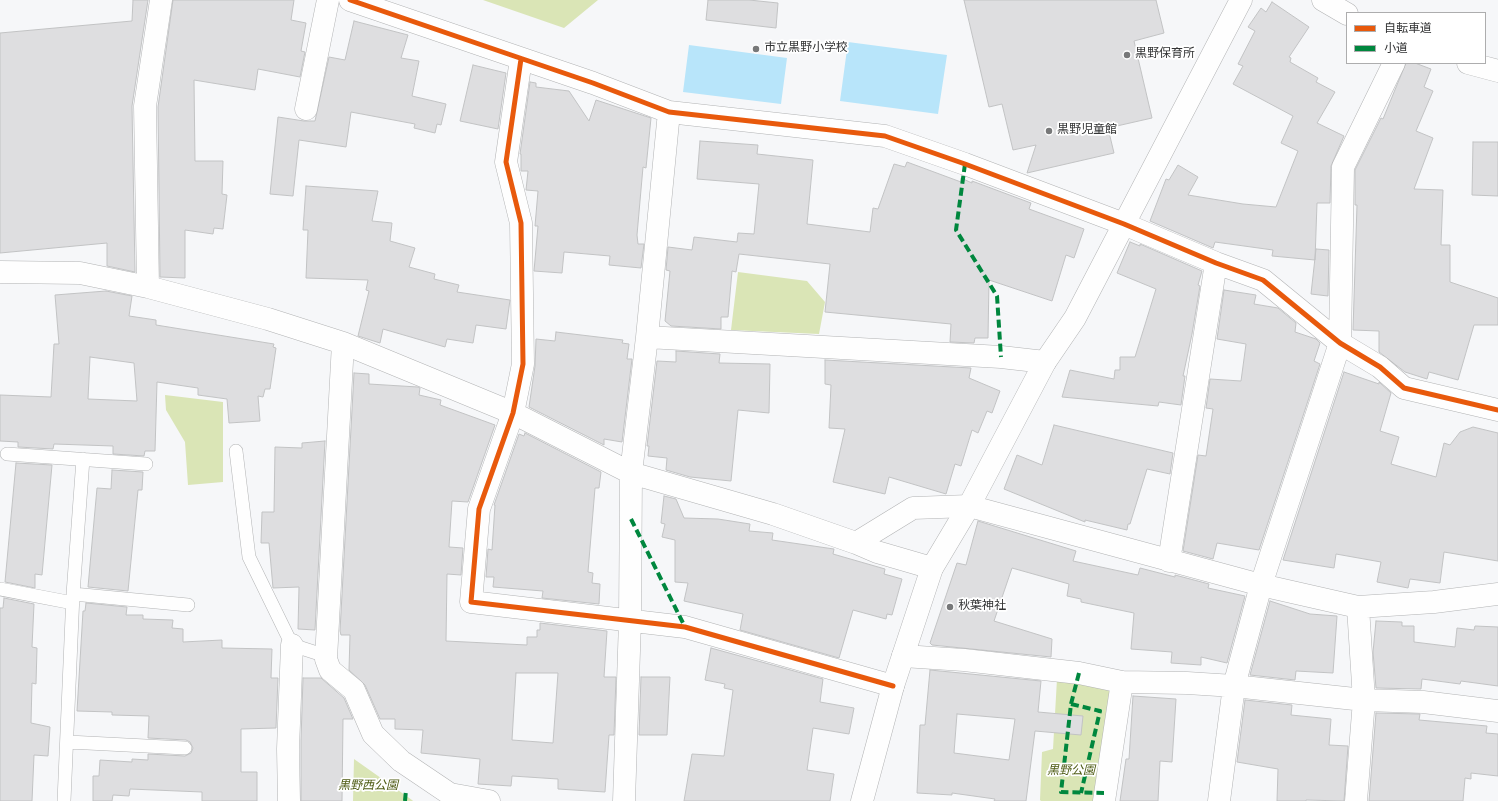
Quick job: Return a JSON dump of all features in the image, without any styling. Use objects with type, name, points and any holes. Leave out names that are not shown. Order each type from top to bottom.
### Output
[{"type":"street","points":[[148,287],[145,106],[162,0]]},
{"type":"street","points":[[306,109],[328,0]]},
{"type":"street","points":[[350,0],[592,82],[669,112],[885,136],[1124,224],[1216,263],[1263,280],[1340,343],[1380,368],[1404,388],[1498,410]]},
{"type":"street","points":[[862,801],[893,686],[932,568],[969,506],[1045,362],[1075,318],[1241,0]]},
{"type":"street","points":[[1323,0],[1346,13]]},
{"type":"street","points":[[521,59],[506,162],[521,223],[523,364],[513,413],[479,509],[471,602],[685,627],[893,686]]},
{"type":"street","points":[[1219,801],[1234,686],[1261,586],[1340,343],[1343,167],[1394,64]]},
{"type":"street","points":[[1472,64],[1498,71]]},
{"type":"street","points":[[624,801],[630,621],[631,473],[647,337],[669,112]]},
{"type":"street","points":[[1169,560],[1216,263]]},
{"type":"street","points":[[0,272],[80,272],[148,287],[268,319],[343,342],[513,413],[631,473],[773,514],[856,543],[877,552],[932,568]]},
{"type":"street","points":[[647,337],[993,356],[1045,362]]},
{"type":"street","points":[[343,342],[326,659],[330,670],[354,690],[373,734],[401,761],[450,794],[489,801]]},
{"type":"street","points":[[856,543],[913,508],[969,506],[1261,586],[1358,607],[1434,602],[1498,594]]},
{"type":"street","points":[[1356,801],[1364,700],[1358,607]]},
{"type":"street","points":[[289,801],[288,749],[292,645]]},
{"type":"street","points":[[903,656],[964,660],[1079,673],[1122,682],[1234,686],[1364,700],[1423,702],[1498,711]]},
{"type":"street","points":[[1104,801],[1122,682]]},
{"type":"lane","points":[[236,451],[249,557],[292,645],[326,656]]},
{"type":"lane","points":[[7,454],[146,464]]},
{"type":"lane","points":[[64,801],[68,742],[73,598],[83,459]]},
{"type":"lane","points":[[0,589],[73,598],[188,605]]},
{"type":"lane","points":[[68,742],[185,748]]},
{"type":"green space","points":[[483,0],[598,0],[564,28]]},
{"type":"green space","points":[[738,272],[807,281],[825,302],[819,334],[731,330]]},
{"type":"green space","points":[[165,395],[223,402],[223,482],[188,485],[185,442],[166,410]]},
{"type":"green space","name":"黒野公園","points":[[1057,679],[1114,688],[1095,801],[1040,800],[1042,752],[1053,749]]},
{"type":"green space","name":"黒野西公園","points":[[354,759],[412,800],[413,801],[353,801]]},
{"type":"water","points":[[848,42],[947,55],[938,114],[840,101]]},
{"type":"water","points":[[689,45],[787,58],[781,104],[683,92]]},
{"type":"building","points":[[133,0],[148,0],[132,106],[135,272],[107,266],[107,243],[0,253],[0,33],[132,21]]},
{"type":"building","points":[[173,0],[294,0],[291,20],[306,23],[301,51],[305,52],[300,77],[258,69],[255,90],[194,80],[195,161],[223,161],[222,194],[227,195],[223,229],[214,228],[213,234],[185,230],[185,278],[160,277],[158,107]]},
{"type":"building","points":[[708,0],[749,0],[778,3],[776,28],[706,20]]},
{"type":"building","points":[[964,0],[1156,0],[1164,33],[1134,41],[1152,118],[1108,128],[1114,153],[1027,173],[1036,145],[1013,150],[1002,104],[989,107]]},
{"type":"building","points":[[1272,2],[1309,27],[1289,57],[1291,58],[1290,62],[1318,78],[1316,82],[1335,92],[1317,123],[1344,136],[1331,166],[1330,203],[1317,203],[1315,260],[1272,256],[1273,250],[1215,242],[1213,248],[1150,221],[1166,179],[1169,180],[1178,165],[1198,177],[1188,195],[1243,204],[1276,207],[1298,151],[1281,143],[1293,116],[1233,84],[1243,66],[1238,64],[1255,31],[1248,27],[1261,8],[1266,12]]},
{"type":"building","points":[[354,21],[408,35],[401,58],[419,61],[412,96],[446,104],[441,125],[437,124],[435,133],[414,128],[415,124],[351,112],[346,147],[299,140],[293,196],[270,194],[278,117],[315,121],[329,57],[345,60]]},
{"type":"building","points":[[1406,64],[1418,64],[1431,69],[1424,87],[1433,91],[1416,131],[1433,138],[1414,189],[1443,190],[1441,245],[1450,245],[1450,282],[1498,298],[1498,325],[1474,325],[1458,380],[1429,372],[1427,379],[1405,372],[1379,352],[1379,331],[1353,330],[1357,205],[1355,205],[1355,170],[1381,118],[1383,119]]},
{"type":"building","points":[[473,65],[506,73],[498,129],[460,121]]},
{"type":"building","points":[[530,82],[536,83],[536,87],[569,91],[589,121],[596,100],[651,118],[646,168],[643,167],[637,235],[638,244],[644,244],[641,268],[609,265],[610,256],[564,252],[562,273],[534,271],[538,226],[535,226],[538,191],[526,190],[528,171],[521,171],[520,154]]},
{"type":"building","points":[[700,141],[758,145],[757,154],[813,160],[807,224],[870,232],[873,208],[878,209],[894,164],[905,167],[907,162],[961,182],[961,178],[972,183],[972,181],[1031,203],[1029,209],[1084,229],[1074,258],[1066,255],[1052,301],[989,280],[988,338],[975,338],[974,343],[950,342],[951,324],[825,312],[830,264],[739,254],[736,272],[732,271],[728,317],[721,317],[721,329],[671,326],[665,321],[670,271],[666,270],[668,247],[692,250],[694,237],[737,242],[738,233],[754,234],[759,184],[697,179]]},
{"type":"building","points":[[1473,142],[1498,142],[1498,196],[1472,195]]},
{"type":"building","points":[[306,186],[378,191],[372,221],[392,223],[390,241],[415,248],[409,267],[435,274],[434,279],[459,285],[457,292],[510,300],[506,329],[476,325],[473,343],[447,339],[445,347],[383,329],[380,343],[358,336],[369,291],[366,290],[368,280],[306,278],[308,230],[303,230]]},
{"type":"building","points":[[1130,242],[1140,246],[1140,244],[1202,271],[1198,285],[1200,286],[1183,376],[1185,376],[1181,405],[1159,402],[1158,406],[1062,397],[1070,370],[1114,379],[1115,370],[1120,370],[1120,357],[1135,357],[1156,289],[1117,273]]},
{"type":"building","points":[[1316,249],[1329,250],[1328,296],[1311,294]]},
{"type":"building","points":[[1224,290],[1256,295],[1254,304],[1278,308],[1296,323],[1295,332],[1316,339],[1320,343],[1314,361],[1320,364],[1259,550],[1217,543],[1213,559],[1183,551],[1198,455],[1206,456],[1213,409],[1206,408],[1210,379],[1241,381],[1246,344],[1217,339]]},
{"type":"building","points":[[106,291],[132,296],[129,316],[156,320],[156,325],[274,344],[273,347],[276,348],[270,389],[265,389],[263,397],[258,396],[260,421],[229,423],[227,399],[198,395],[198,388],[157,382],[155,451],[145,451],[144,456],[113,454],[113,446],[54,444],[53,449],[18,447],[18,442],[0,441],[0,395],[51,397],[54,344],[59,344],[55,295]],"holes":[[[90,357],[134,363],[137,401],[88,399]]]},
{"type":"building","points":[[556,332],[623,340],[622,343],[629,344],[627,359],[632,359],[622,442],[604,439],[604,445],[529,407],[535,366],[536,339],[555,341]]},
{"type":"building","points":[[676,351],[720,354],[719,363],[770,364],[769,413],[738,410],[731,481],[690,477],[666,470],[667,458],[648,456],[649,446],[647,446],[657,361],[676,362]]},
{"type":"building","points":[[825,360],[971,368],[969,378],[1000,391],[992,413],[987,411],[978,433],[972,430],[961,466],[955,464],[946,494],[889,477],[885,494],[833,482],[845,429],[829,428],[831,385],[825,384]]},
{"type":"building","points":[[1344,372],[1379,384],[1379,382],[1391,393],[1380,431],[1399,437],[1391,464],[1436,477],[1444,443],[1450,445],[1460,432],[1473,427],[1498,433],[1498,561],[1444,552],[1440,583],[1410,579],[1408,588],[1377,582],[1381,562],[1336,554],[1334,568],[1283,560]]},
{"type":"building","points":[[354,373],[369,374],[369,384],[418,387],[420,388],[419,395],[441,400],[440,405],[495,425],[468,502],[452,501],[449,547],[463,548],[461,575],[447,574],[446,641],[527,645],[527,637],[537,637],[537,630],[540,630],[540,623],[607,631],[604,677],[616,677],[614,735],[609,735],[605,792],[558,789],[558,779],[512,776],[511,786],[478,784],[480,759],[421,753],[423,730],[395,729],[395,719],[380,719],[365,685],[349,670],[350,635],[341,635]],"holes":[[[516,673],[558,673],[553,743],[512,740]]]},
{"type":"building","points":[[1054,425],[1173,453],[1170,474],[1147,469],[1127,530],[1085,520],[1085,522],[1004,489],[1017,455],[1042,465]]},
{"type":"building","points":[[525,433],[601,472],[599,488],[595,488],[588,572],[593,573],[592,583],[600,584],[599,604],[542,598],[543,591],[493,587],[494,577],[486,577],[488,549],[492,550],[494,505],[519,434],[524,436]]},
{"type":"building","points":[[325,441],[315,630],[298,629],[299,587],[273,588],[269,543],[261,543],[262,512],[274,512],[275,447],[302,448],[302,443]]},
{"type":"building","points":[[16,463],[52,465],[42,575],[35,574],[35,588],[5,582]]},
{"type":"building","points":[[112,470],[143,472],[142,490],[138,490],[128,591],[88,587],[97,488],[111,489]]},
{"type":"building","points":[[664,496],[676,499],[684,518],[718,519],[750,524],[749,531],[773,533],[772,540],[834,549],[833,554],[885,569],[884,574],[902,579],[892,615],[887,614],[886,619],[853,610],[839,658],[740,630],[743,614],[684,601],[688,583],[675,582],[675,540],[662,537],[665,524],[661,523]]},
{"type":"building","points":[[978,521],[1076,551],[1073,561],[1138,575],[1140,568],[1175,577],[1175,575],[1209,584],[1208,588],[1245,596],[1227,663],[1201,657],[1201,665],[1171,663],[1172,652],[1131,649],[1134,613],[1081,602],[1081,599],[1067,596],[1069,584],[1012,568],[994,621],[1052,639],[1051,657],[932,645],[930,643],[957,563],[966,565]]},
{"type":"building","points":[[4,598],[34,604],[32,647],[37,648],[36,684],[32,683],[31,723],[50,727],[48,756],[34,755],[32,801],[0,801],[0,608],[3,608]]},
{"type":"building","points":[[1270,601],[1310,614],[1337,616],[1333,673],[1296,671],[1295,680],[1250,675]]},
{"type":"building","points":[[86,603],[127,607],[126,615],[143,615],[143,619],[173,620],[172,628],[183,629],[183,642],[222,640],[222,648],[272,649],[271,678],[278,678],[276,728],[241,729],[241,772],[257,772],[257,801],[202,801],[202,792],[130,789],[129,796],[113,795],[112,801],[93,801],[93,776],[99,776],[100,760],[132,762],[132,759],[148,760],[148,754],[185,756],[191,753],[193,748],[190,742],[186,740],[148,738],[149,716],[112,715],[112,712],[77,711],[83,611],[85,611]]},
{"type":"building","points":[[1376,621],[1402,622],[1402,626],[1414,626],[1414,642],[1455,647],[1457,628],[1474,630],[1475,626],[1498,627],[1498,686],[1461,681],[1460,684],[1422,679],[1421,689],[1376,688],[1373,652]]},
{"type":"building","points":[[711,648],[823,679],[820,702],[854,708],[849,734],[813,728],[807,770],[834,774],[830,801],[684,801],[692,754],[724,756],[733,690],[724,688],[725,684],[705,680]]},
{"type":"building","points":[[930,670],[1041,681],[1038,712],[1083,716],[1081,735],[1035,731],[1026,801],[994,801],[995,799],[952,793],[952,795],[917,793],[920,725],[925,725]],"holes":[[[957,714],[1015,719],[1009,760],[954,753]]]},
{"type":"building","points":[[641,677],[670,677],[667,735],[639,735]]},
{"type":"building","points":[[303,678],[321,678],[344,698],[353,719],[343,719],[342,801],[301,801]]},
{"type":"building","points":[[1133,696],[1176,699],[1172,762],[1160,761],[1158,801],[1120,801],[1126,759],[1129,759]]},
{"type":"building","points":[[1245,700],[1292,705],[1291,715],[1331,719],[1329,745],[1348,746],[1344,801],[1277,801],[1278,769],[1237,762]]},
{"type":"building","points":[[1376,713],[1420,714],[1419,720],[1487,726],[1486,733],[1498,734],[1498,776],[1471,773],[1471,779],[1465,778],[1463,801],[1369,801]]},
{"type":"marked path","points":[[965,164],[956,230],[997,296],[1001,357]]},
{"type":"marked path","points":[[631,519],[685,627]]},
{"type":"marked path","points":[[1079,673],[1071,704],[1061,792],[1104,793]]},
{"type":"marked path","points":[[1071,704],[1100,711],[1081,793]]},
{"type":"marked path","points":[[405,801],[406,790]]},
{"type":"cycle path","points":[[350,0],[593,83],[669,112],[885,136],[965,164],[1124,224],[1216,263],[1263,280],[1340,343],[1380,367],[1404,388],[1498,410]]},
{"type":"cycle path","points":[[521,59],[506,162],[521,223],[523,364],[513,413],[479,509],[471,602],[685,627],[893,686]]},
{"type":"place","name":"市立黒野小学校","points":[[756,49]]},
{"type":"place","name":"黒野保育所","points":[[1127,55]]},
{"type":"place","name":"黒野児童館","points":[[1049,131]]},
{"type":"place","name":"秋葉神社","points":[[950,607]]}]
